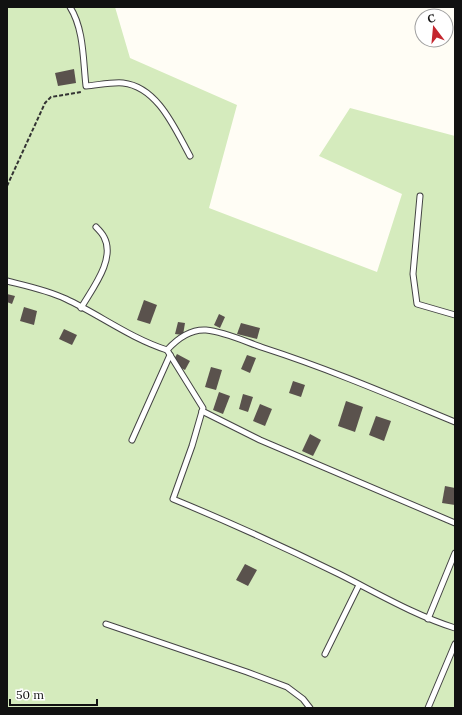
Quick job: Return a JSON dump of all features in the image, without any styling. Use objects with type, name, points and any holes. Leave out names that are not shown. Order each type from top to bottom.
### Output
[{"type":"lane","points":[[70,7],[77,20],[80,34],[86,86],[122,83],[134,85],[146,91],[156,101],[190,156]]},
{"type":"lane","points":[[420,196],[413,274],[417,304],[455,315]]},
{"type":"lane","points":[[81,308],[105,264],[107,252],[105,237],[96,227]]},
{"type":"lane","points":[[7,281],[37,288],[66,299],[130,336],[146,344],[167,350],[203,408],[192,446],[172,499],[227,521],[428,619],[455,628]]},
{"type":"lane","points":[[167,350],[176,340],[187,334],[205,330],[230,336],[315,364],[455,422]]},
{"type":"lane","points":[[132,440],[170,355]]},
{"type":"lane","points":[[202,411],[260,440],[455,523]]},
{"type":"lane","points":[[428,619],[455,554]]},
{"type":"lane","points":[[325,654],[359,585]]},
{"type":"lane","points":[[106,624],[287,687],[304,699],[310,708]]},
{"type":"lane","points":[[428,708],[455,644]]},
{"type":"path","points":[[7,186],[45,103],[51,96],[81,93],[86,86]]},
{"type":"green space","points":[[7,7],[115,7],[130,58],[237,105],[209,208],[377,272],[402,194],[319,156],[350,108],[455,136],[455,708],[7,708]]},
{"type":"building","points":[[74,69],[76,83],[58,86],[55,73]]},
{"type":"building","points":[[7,294],[15,296],[12,304],[7,302]]},
{"type":"building","points":[[144,300],[157,305],[150,324],[137,320]]},
{"type":"building","points":[[24,307],[37,311],[34,325],[20,321]]},
{"type":"building","points":[[219,314],[225,317],[220,328],[214,325]]},
{"type":"building","points":[[178,322],[185,323],[183,335],[175,334]]},
{"type":"building","points":[[241,323],[260,328],[257,339],[237,334]]},
{"type":"building","points":[[64,329],[77,335],[72,345],[59,339]]},
{"type":"building","points":[[177,354],[190,361],[185,370],[172,363]]},
{"type":"building","points":[[247,355],[256,358],[250,373],[241,369]]},
{"type":"building","points":[[211,367],[222,370],[216,390],[205,387]]},
{"type":"building","points":[[293,381],[305,385],[301,397],[289,393]]},
{"type":"building","points":[[219,392],[230,396],[223,414],[213,410]]},
{"type":"building","points":[[243,394],[253,397],[248,412],[239,409]]},
{"type":"building","points":[[346,401],[363,407],[355,432],[338,426]]},
{"type":"building","points":[[260,404],[272,409],[265,426],[253,421]]},
{"type":"building","points":[[376,416],[391,421],[384,441],[369,435]]},
{"type":"building","points":[[310,434],[321,440],[313,456],[302,451]]},
{"type":"building","points":[[445,486],[455,488],[455,505],[442,503]]},
{"type":"building","points":[[245,564],[257,570],[248,586],[236,580]]}]
